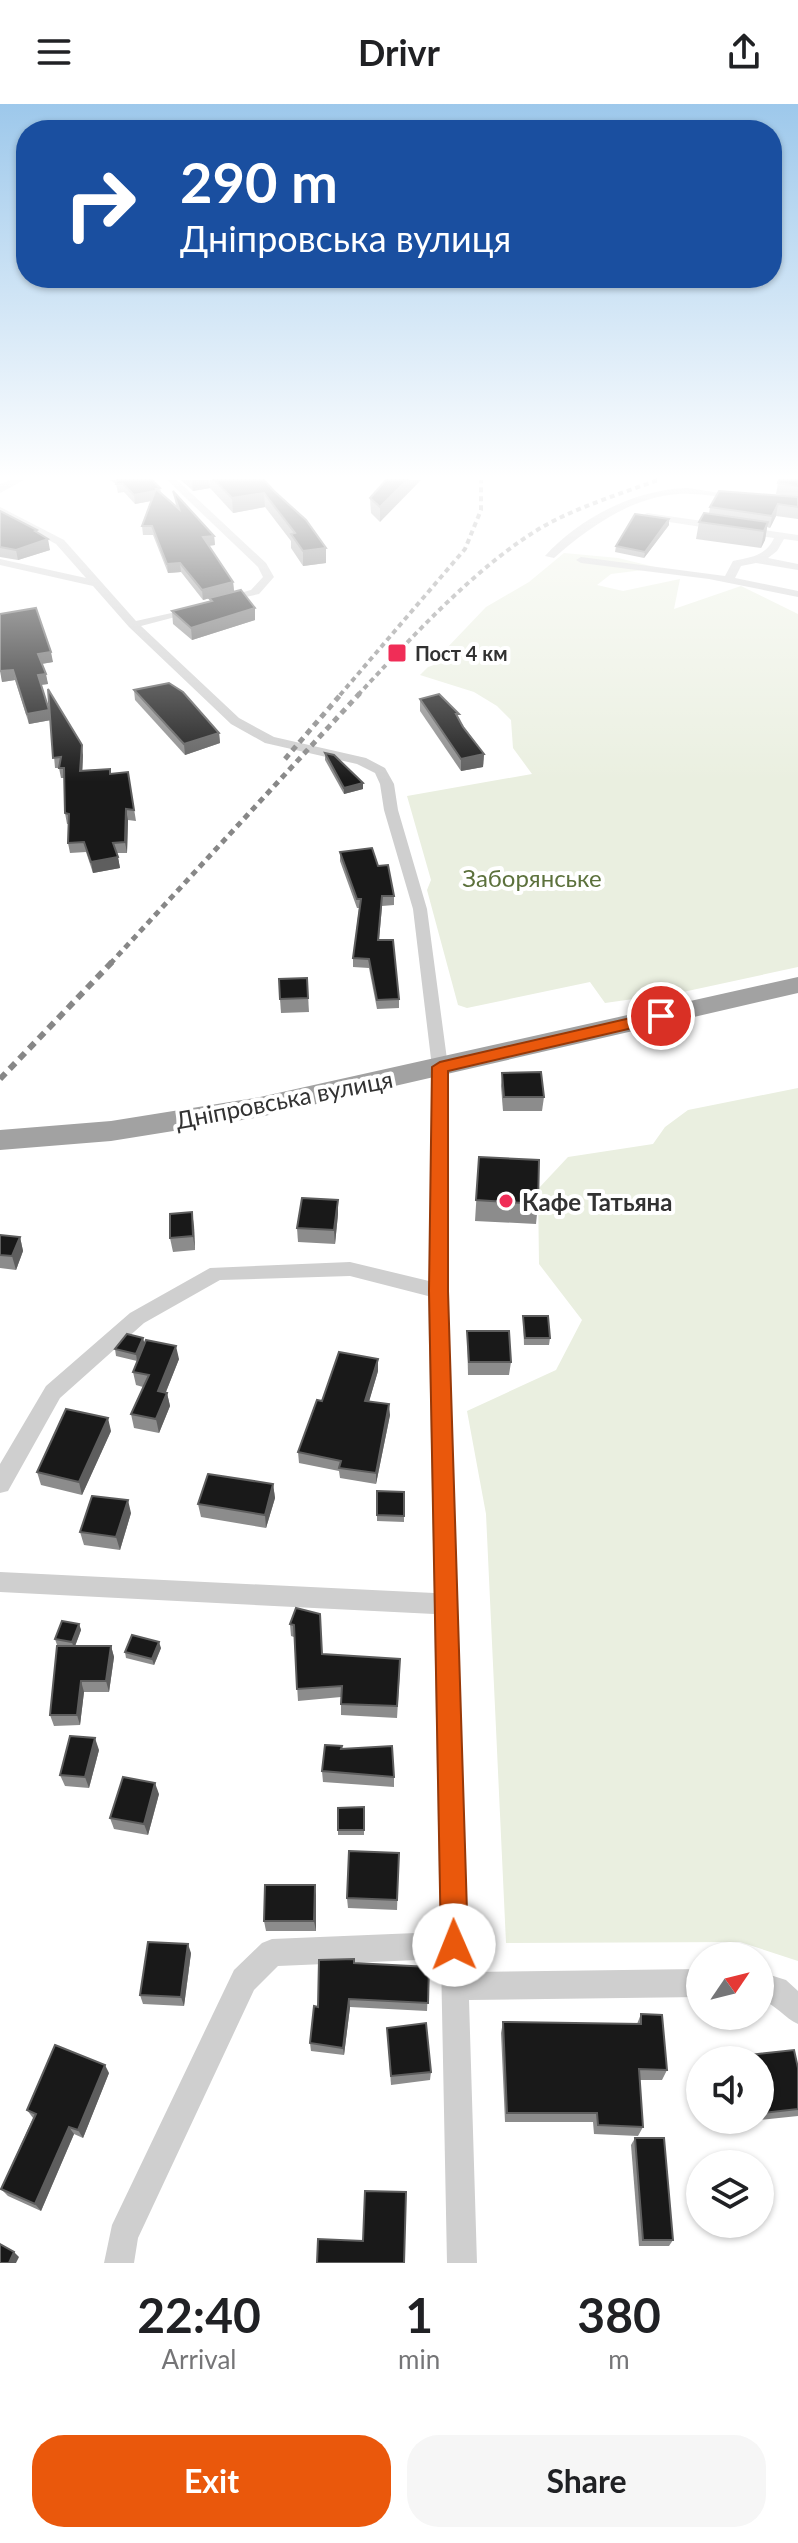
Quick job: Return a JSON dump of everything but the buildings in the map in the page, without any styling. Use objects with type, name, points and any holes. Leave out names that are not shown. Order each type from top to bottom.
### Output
[{"type":"highway","name":"Дніпровська вулиця","points":[[0,1140],[111,1131],[260,1107],[798,985]]},
{"type":"street","points":[[79,581],[97,583]]},
{"type":"street","points":[[95,581],[133,625],[235,721],[253,734],[361,761],[380,771],[387,784],[391,810],[420,909],[440,1067],[438,1291],[462,2263]]},
{"type":"street","points":[[133,625],[255,592],[265,581]]},
{"type":"street","points":[[733,581],[798,594]]},
{"type":"street","points":[[0,1484],[53,1392],[137,1318],[217,1273],[350,1269],[438,1291]]},
{"type":"street","points":[[0,1582],[446,1604]]},
{"type":"street","points":[[119,2263],[123,2236],[244,1980],[262,1962],[272,1953],[454,1945]]},
{"type":"street","points":[[455,1986],[686,1983]]},
{"type":"street","points":[[774,1990],[798,2010]]},
{"type":"green space","name":"Заборянське","points":[[602,581],[597,585],[623,591],[680,581],[674,609],[741,586],[798,614],[798,967],[683,992],[605,1003],[590,982],[467,1008],[458,1005],[427,890],[431,880],[407,796],[532,774],[513,748],[511,720],[497,706],[474,692],[420,675],[428,667],[448,660],[445,650],[486,607],[529,582]]},
{"type":"green space","points":[[798,1088],[798,1961],[774,1953],[774,1942],[506,1943],[486,1514],[467,1411],[556,1370],[582,1320],[539,1264],[538,1189],[568,1157],[653,1144],[665,1127],[688,1110]]},
{"type":"railway","points":[[340,695],[438,581]]},
{"type":"railway","points":[[358,695],[470,581]]},
{"type":"railway","points":[[285,759],[342,693]]},
{"type":"railway","points":[[110,964],[360,693]]},
{"type":"railway","points":[[0,1079],[112,962]]},
{"type":"place","name":"Пост 4 км","points":[[397,653]]},
{"type":"place","name":"Кафе Татьяна","points":[[506,1201]]},
{"type":"route","points":[[454,1945],[438,1291],[440,1067],[661,1016]]}]
